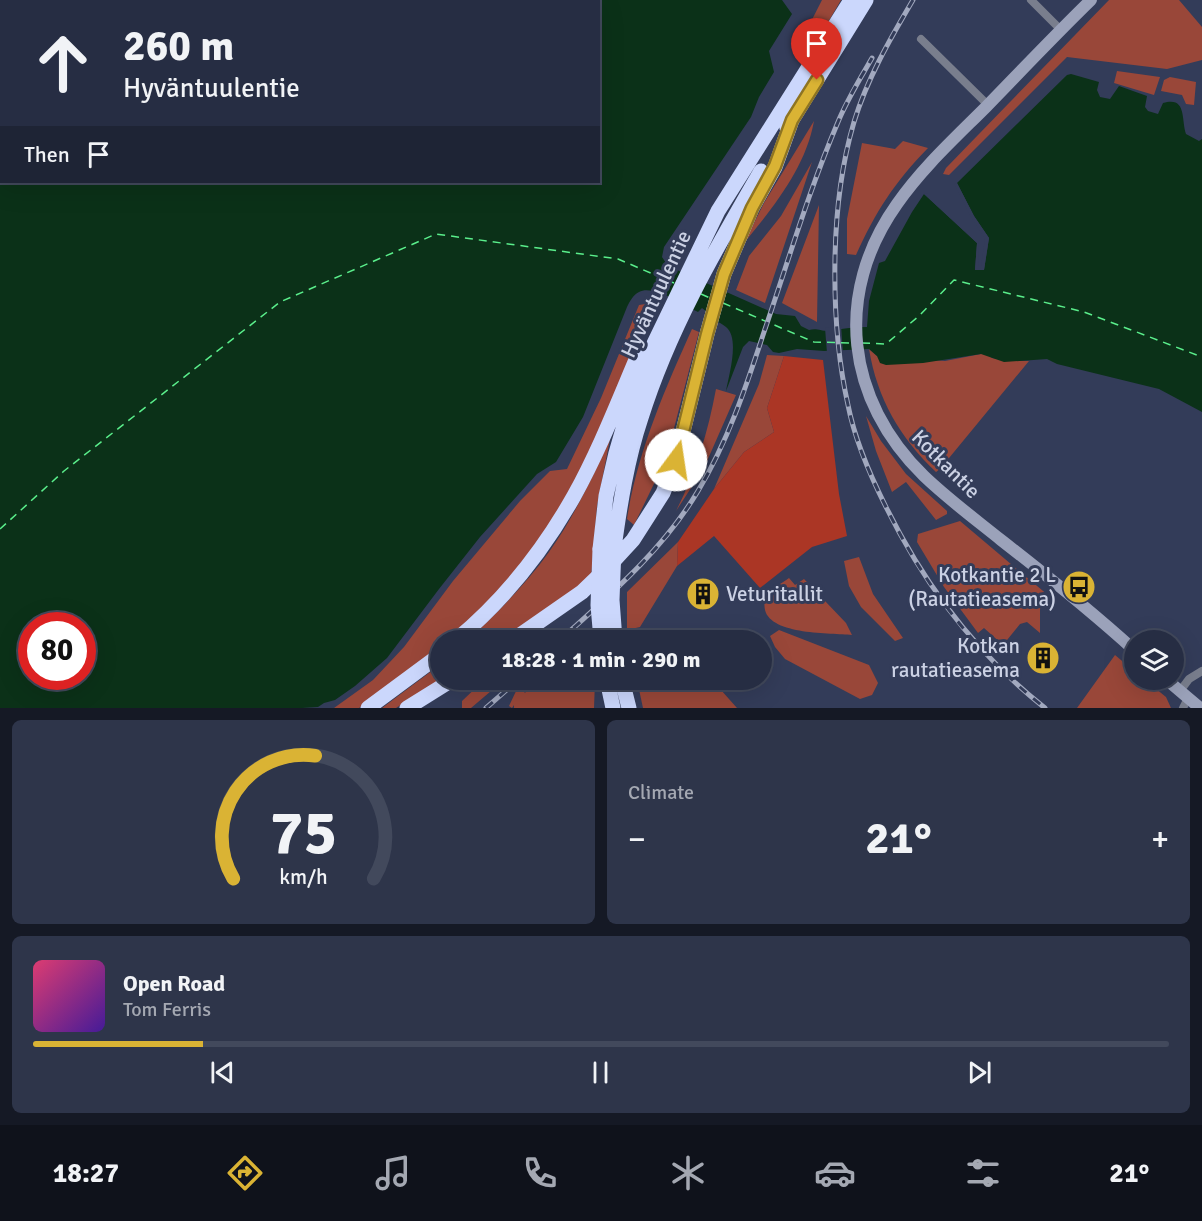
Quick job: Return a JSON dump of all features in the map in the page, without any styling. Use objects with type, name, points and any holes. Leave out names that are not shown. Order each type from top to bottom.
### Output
[{"type":"highway","name":"Hyväntuulentie","points":[[701,263],[718,211],[851,0]]},
{"type":"highway","name":"Hyväntuulentie","points":[[600,630],[598,605],[607,548],[638,426],[659,370],[674,318],[701,263],[866,0]]},
{"type":"highway","points":[[527,630],[582,592],[633,540],[663,493],[676,460],[724,274],[752,208],[775,166],[792,120]]},
{"type":"highway","points":[[466,630],[516,580],[559,521],[575,495],[638,355],[674,318]]},
{"type":"highway","name":"Hyväntuulentie","points":[[607,548],[614,630]]},
{"type":"highway","points":[[368,708],[430,662]]},
{"type":"highway","points":[[407,708],[436,690]]},
{"type":"highway","points":[[609,690],[613,708]]},
{"type":"highway","points":[[624,690],[629,708]]},
{"type":"street","points":[[1031,0],[1061,30]]},
{"type":"street","name":"Kotkantie","points":[[1091,0],[912,184],[875,240],[858,291],[856,322],[859,361],[868,393],[885,427],[909,460],[924,477],[1124,642]]},
{"type":"street","points":[[921,39],[988,105]]},
{"type":"street","points":[[1200,708],[1184,699],[1189,679],[1202,671]]},
{"type":"shaded area","points":[[600,0],[782,0],[792,14],[769,51],[774,72],[759,97],[751,117],[664,247],[662,257],[668,266],[776,314],[795,316],[801,326],[809,330],[828,331],[867,327],[869,301],[879,263],[885,261],[924,194],[977,243],[975,270],[984,270],[989,238],[974,216],[957,183],[1067,75],[1071,74],[1099,82],[1097,90],[1100,97],[1110,99],[1119,86],[1147,96],[1145,107],[1148,111],[1158,114],[1163,103],[1171,102],[1180,106],[1186,134],[1199,141],[1202,139],[1202,412],[1159,389],[1057,364],[1047,359],[1004,362],[981,354],[923,363],[886,365],[880,363],[877,356],[869,349],[824,351],[797,349],[779,353],[773,352],[767,345],[749,341],[743,347],[726,391],[733,348],[730,332],[726,327],[704,316],[707,312],[702,308],[698,312],[660,293],[645,290],[639,292],[628,305],[583,417],[556,462],[537,474],[480,537],[387,658],[355,686],[335,700],[318,707],[0,708],[0,183],[600,183]]},
{"type":"shaded area","points":[[822,0],[841,0],[803,65],[796,51]]},
{"type":"shaded area","points":[[1109,0],[1179,0],[1202,27],[1202,60],[1167,69],[1067,57],[949,175],[943,174],[946,168]]},
{"type":"shaded area","points":[[1117,71],[1160,77],[1154,95],[1114,83]]},
{"type":"shaded area","points":[[1170,77],[1196,82],[1194,105],[1186,104],[1182,95],[1161,91],[1164,80]]},
{"type":"shaded area","points":[[814,121],[804,155],[796,171],[777,201],[744,243],[764,203]]},
{"type":"shaded area","points":[[903,141],[928,148],[905,173],[887,198],[856,255],[847,254],[847,219],[862,143],[895,149]]},
{"type":"shaded area","points":[[812,162],[765,303],[736,290],[749,256],[781,216]]},
{"type":"shaded area","points":[[819,205],[817,322],[782,303]]},
{"type":"shaded area","points":[[652,303],[595,442],[568,496],[530,554],[504,584],[458,630],[430,630],[430,654],[359,708],[334,708],[373,680],[404,647],[453,581],[520,501],[550,471],[567,469],[601,398],[639,305]]},
{"type":"shaded area","points":[[692,329],[699,332],[666,459],[634,525],[627,519],[645,446],[662,398]]},
{"type":"shaded area","points":[[869,349],[877,356],[945,361],[987,354],[992,358],[1009,361],[1029,361],[936,472],[911,445],[892,416],[878,384]]},
{"type":"shaded area","points":[[767,355],[784,356],[767,408],[774,432],[744,452],[714,489],[759,384]]},
{"type":"shaded area","points":[[784,356],[823,360],[839,494],[847,536],[812,547],[760,588],[714,536],[677,566],[678,542],[714,489],[744,452],[774,432],[767,408]]},
{"type":"shaded area","points":[[716,389],[736,395],[704,468],[676,511],[701,452]]},
{"type":"shaded area","points":[[866,416],[881,441],[906,474],[947,511],[947,514],[936,520],[906,482],[892,492],[876,451]]},
{"type":"shaded area","points":[[610,439],[597,506],[591,578],[516,630],[478,630],[511,598],[549,552],[575,511]]},
{"type":"shaded area","points":[[960,521],[1049,596],[1040,609],[1040,633],[1027,622],[1020,624],[1003,645],[984,628],[978,633],[944,587],[917,542],[918,534]]},
{"type":"shaded area","points":[[678,542],[677,566],[640,627],[627,630],[627,592]]},
{"type":"shaded area","points":[[859,557],[873,594],[903,638],[895,641],[861,607],[849,586],[844,561]]},
{"type":"shaded area","points":[[789,578],[795,585],[804,579],[846,623],[852,635],[803,631],[778,624],[770,618],[765,610],[766,598],[769,593]]},
{"type":"shaded area","points":[[779,630],[869,665],[878,683],[872,695],[860,699],[785,659],[775,647],[772,635]]},
{"type":"shaded area","points":[[1115,655],[1124,663],[1124,690],[1157,690],[1166,697],[1171,708],[1077,708]]},
{"type":"shaded area","points":[[430,672],[430,686],[396,708],[382,708]]},
{"type":"shaded area","points":[[474,690],[492,690],[471,708],[462,708],[462,701]]},
{"type":"shaded area","points":[[517,690],[527,690],[524,693],[531,690],[595,690],[594,708],[514,708],[514,705],[512,708],[509,706]]},
{"type":"shaded area","points":[[639,690],[721,690],[737,708],[643,708]]},
{"type":"pier","points":[[957,183],[974,216],[989,238],[984,270],[975,270],[977,243],[924,194],[928,193],[979,241],[978,267],[981,267],[985,239],[954,184]]},
{"type":"pier","points":[[841,325],[843,353],[827,353],[825,328]]},
{"type":"ferry route","points":[[0,529],[64,471],[280,302],[436,234],[618,259],[674,283]]},
{"type":"ferry route","points":[[862,343],[886,344],[920,315],[954,280],[1084,312],[1202,357]]},
{"type":"ferry route","points":[[701,294],[710,298]]},
{"type":"ferry route","points":[[723,303],[814,342],[851,343]]},
{"type":"railway","points":[[913,0],[865,90],[849,139],[843,172],[837,223],[835,276],[837,331],[844,387],[855,432],[869,470],[917,564],[974,641],[1020,687],[1045,708]]},
{"type":"railway","points":[[571,630],[635,571],[669,533],[709,472],[743,393],[827,148],[845,106],[872,58]]},
{"type":"railway","points":[[486,708],[507,690]]},
{"type":"place","name":"Kotkantie 2 L (Rautatieasema)","points":[[1079,587]]},
{"type":"place","name":"Veturitallit","points":[[703,594]]},
{"type":"place","name":"Kotkan rautatieasema","points":[[1043,658]]},
{"type":"route","points":[[676,460],[724,274],[752,208],[775,166],[792,120],[817,80]]}]
